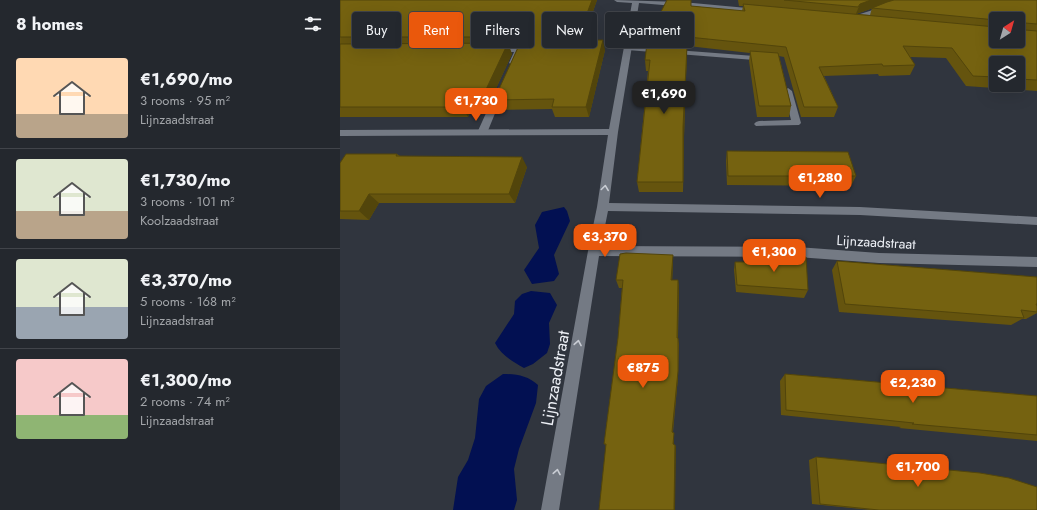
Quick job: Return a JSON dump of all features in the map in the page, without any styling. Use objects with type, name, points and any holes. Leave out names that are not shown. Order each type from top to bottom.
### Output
[{"type":"street","points":[[617,0],[767,12]]},
{"type":"street","points":[[859,21],[860,17],[914,0]]},
{"type":"street","name":"Lijnzaadstraat","points":[[634,12],[636,1]]},
{"type":"street","points":[[627,48],[772,59]]},
{"type":"street","name":"Lijnzaadstraat","points":[[550,510],[594,251],[603,207],[613,132],[627,48]]},
{"type":"street","points":[[488,50],[518,50],[510,71]]},
{"type":"street","points":[[759,124],[796,123],[785,81]]},
{"type":"street","points":[[482,133],[504,84]]},
{"type":"street","points":[[340,133],[613,132]]},
{"type":"street","name":"Lijnzaadstraat","points":[[603,207],[860,211],[1037,221]]},
{"type":"street","name":"Lijnzaadstraat","points":[[594,251],[797,252],[878,258],[1037,262]]},
{"type":"shaded area","points":[[564,207],[570,221],[554,255],[559,274],[554,281],[532,284],[524,270],[539,248],[535,225],[542,212]]},
{"type":"shaded area","points":[[531,291],[550,293],[557,305],[549,323],[550,344],[547,353],[533,364],[524,368],[504,355],[495,343],[514,314],[515,301],[522,294]]},
{"type":"shaded area","points":[[503,374],[522,376],[530,379],[538,385],[536,403],[519,449],[514,469],[517,500],[514,510],[453,510],[458,477],[468,460],[475,438],[479,399],[486,386]]},
{"type":"building","points":[[340,0],[592,0],[588,12],[542,12],[542,48],[597,48],[597,40],[603,40],[586,107],[552,107],[554,99],[494,100],[518,48],[534,48],[534,12],[471,12],[471,37],[463,37],[463,12],[409,12],[409,37],[401,37],[401,12],[352,12],[352,37],[340,37]]},
{"type":"building","points":[[667,0],[691,0],[691,6],[745,11],[743,4],[989,26],[989,48],[1025,48],[1025,30],[1037,31],[1037,80],[1025,79],[1025,56],[989,56],[989,77],[973,76],[952,48],[903,46],[915,65],[883,66],[882,64],[819,67],[838,107],[804,107],[786,47],[694,38],[694,12],[661,12]]},
{"type":"building","points":[[784,0],[871,0],[860,4],[858,7]]},
{"type":"building","points":[[894,0],[1037,0],[1037,24],[1025,23],[1025,12],[989,12],[989,19],[872,8]]},
{"type":"building","points":[[463,43],[471,43],[471,48],[506,48],[481,100],[466,100],[462,107],[340,107],[340,44],[352,44],[352,48],[401,48],[401,44],[409,44],[409,48],[463,48]]},
{"type":"building","points":[[646,48],[687,48],[683,127],[683,182],[637,182],[650,60],[645,60]]},
{"type":"building","points":[[750,51],[778,53],[791,106],[759,106]]},
{"type":"building","points":[[727,151],[848,152],[856,176],[728,176]]},
{"type":"building","points":[[346,154],[522,157],[509,194],[369,194],[359,211],[340,211],[340,163]]},
{"type":"building","points":[[620,254],[673,255],[671,280],[678,280],[678,371],[672,432],[674,433],[673,444],[675,445],[674,510],[599,510],[606,444],[604,444],[618,338],[623,280],[616,280]]},
{"type":"building","points":[[777,255],[806,257],[808,290],[737,285],[735,262],[778,262]]},
{"type":"building","points":[[837,261],[1037,277],[1037,312],[1021,310],[1024,318],[845,304]]},
{"type":"building","points":[[785,374],[1037,396],[1037,435],[912,424],[914,423],[786,410]]},
{"type":"building","points":[[816,457],[980,473],[1009,478],[1037,487],[1037,510],[879,510],[820,504]]}]
